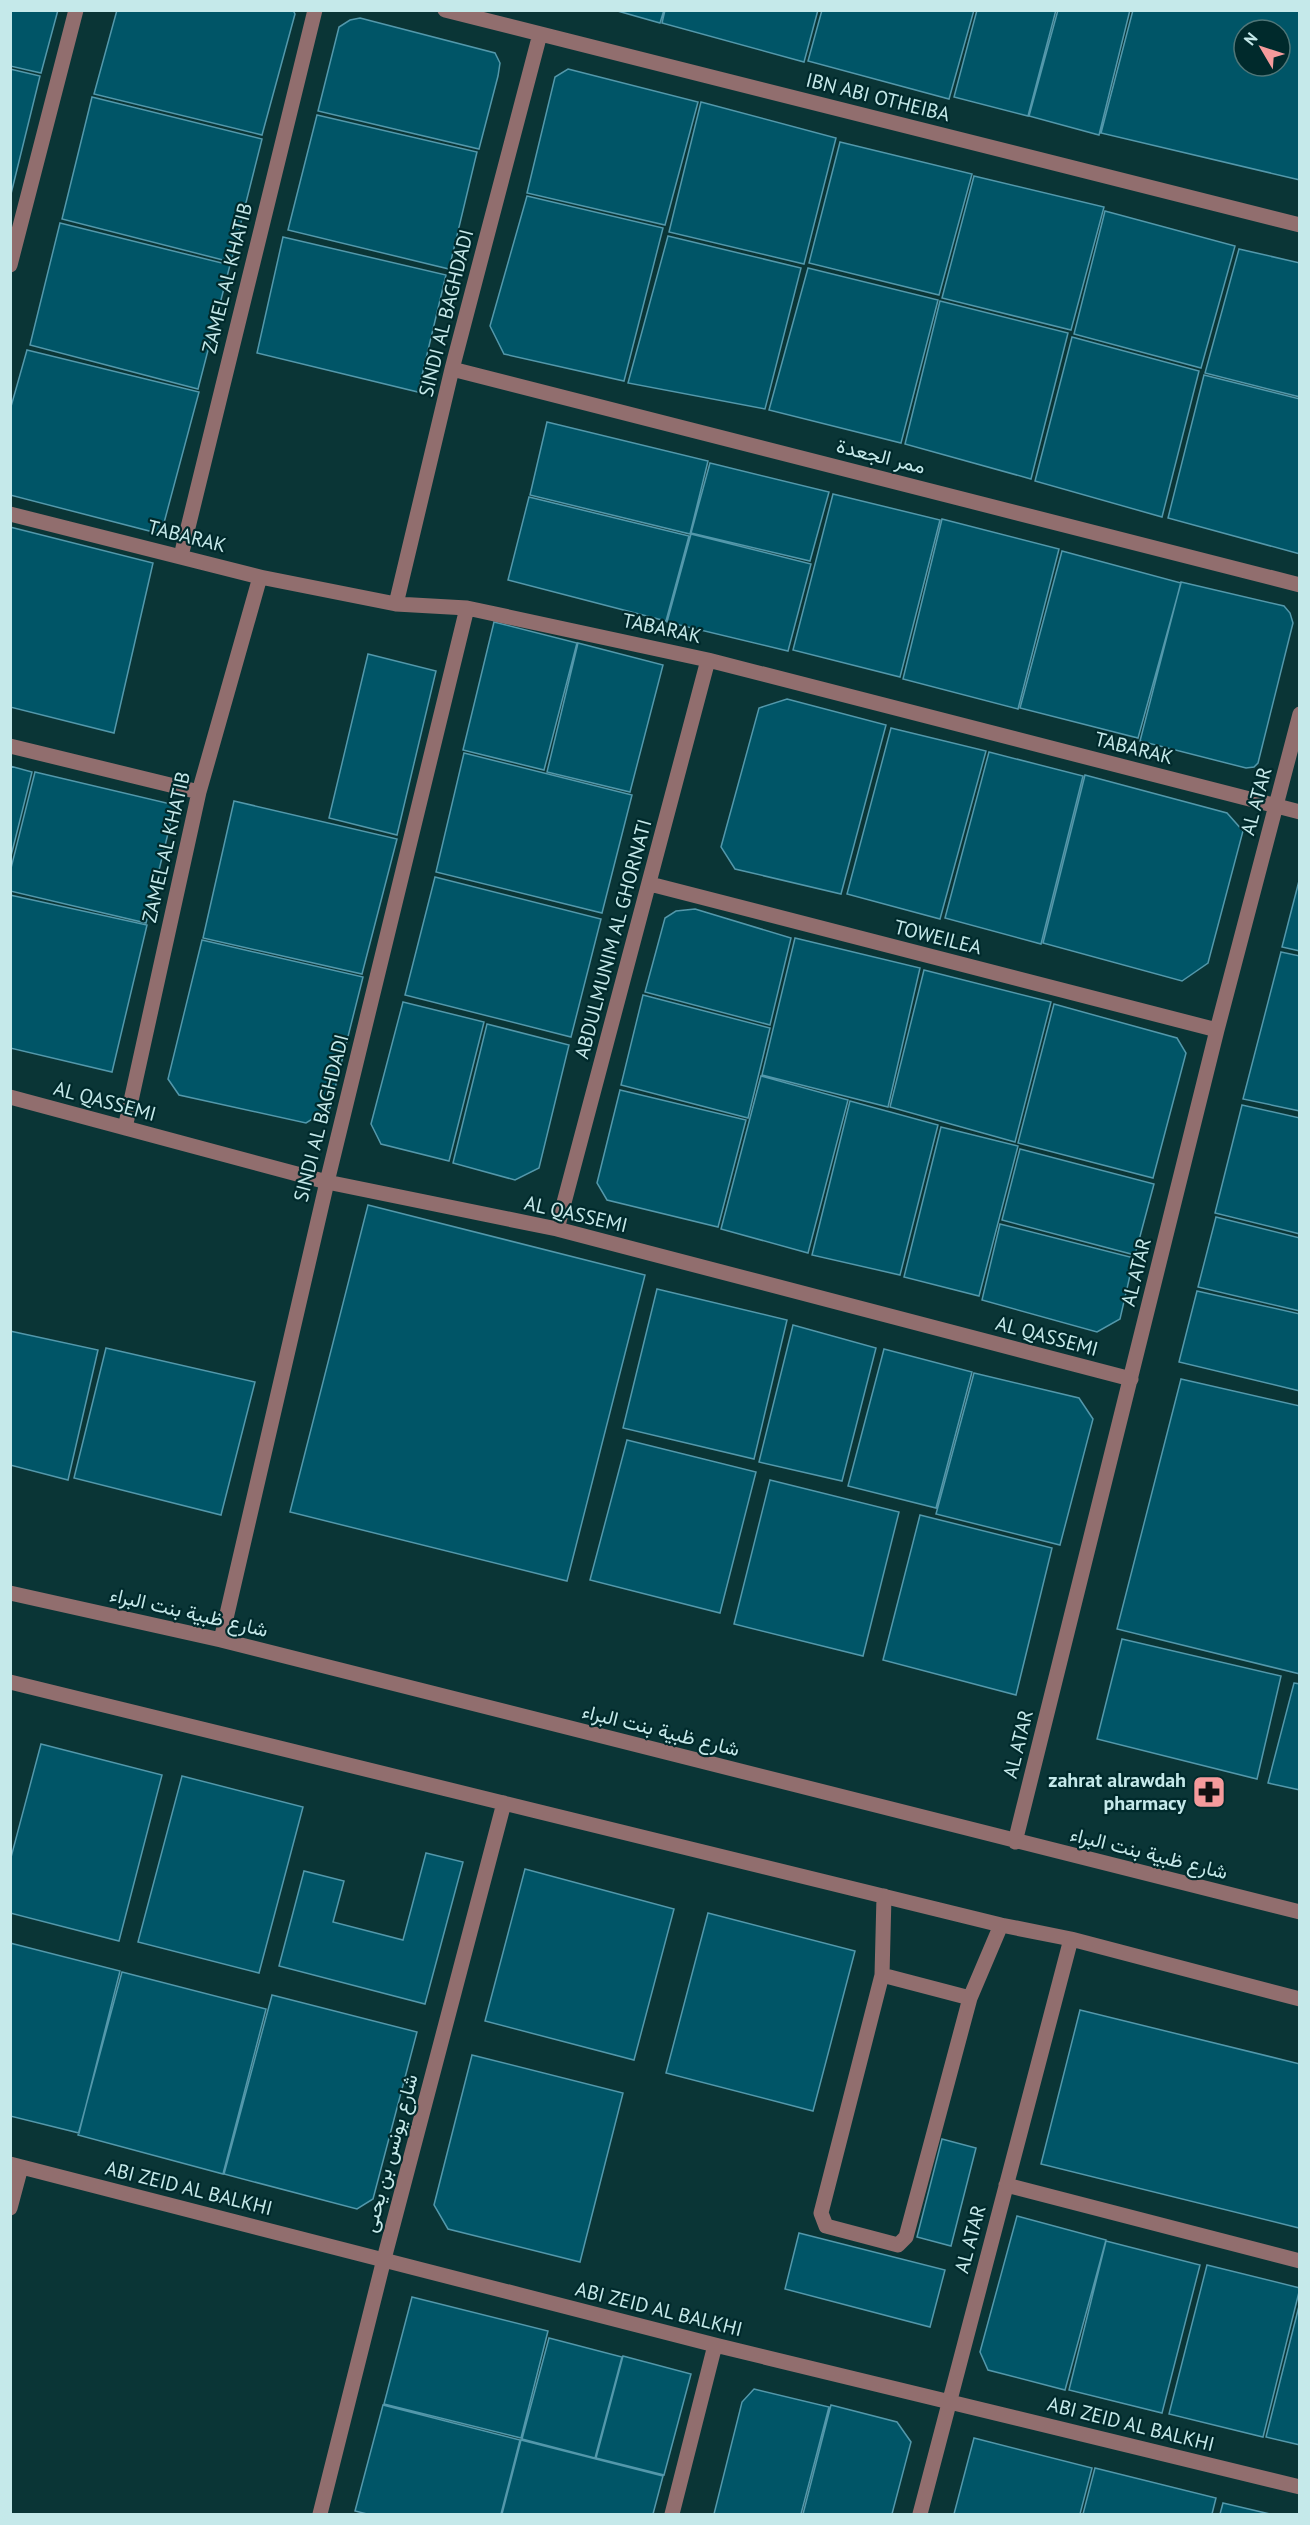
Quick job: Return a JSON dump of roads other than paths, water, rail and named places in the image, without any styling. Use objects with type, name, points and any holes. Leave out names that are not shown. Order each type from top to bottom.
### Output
[{"type":"street","points":[[10,265],[76,10]]},
{"type":"street","name":"ZAMEL AL KHATIB","points":[[181,556],[315,10]]},
{"type":"street","name":"IBN ABI OTHEIBA","points":[[445,10],[1299,225]]},
{"type":"street","name":"SINDI AL BAGHDADI","points":[[396,603],[452,369],[540,34]]},
{"type":"street","name":"ممر الجعدة","points":[[452,369],[1299,585]]},
{"type":"street","name":"TABARAK","points":[[10,514],[260,577],[396,603],[467,608],[708,660],[1299,812]]},
{"type":"street","name":"ZAMEL AL KHATIB","points":[[125,1128],[198,792],[260,577]]},
{"type":"street","name":"SINDI AL BAGHDADI","points":[[221,1640],[327,1182],[467,608]]},
{"type":"street","name":"ABDULMUNIM AL GHORNATI","points":[[557,1229],[708,660]]},
{"type":"street","name":"AL ATAR","points":[[1016,1842],[1217,1030],[1299,714]]},
{"type":"street","points":[[10,746],[198,792]]},
{"type":"street","name":"TOWEILEA","points":[[650,884],[1217,1030]]},
{"type":"street","name":"AL QASSEMI","points":[[10,1097],[327,1182],[557,1229],[1131,1379]]},
{"type":"street","name":"شارع ظبية بنت البراء","points":[[10,1593],[221,1640],[1299,1912]]},
{"type":"street","points":[[10,1682],[1001,1925],[1071,1940],[1299,1999]]},
{"type":"street","name":"شارع يونس بن يحىى","points":[[320,2514],[384,2259],[504,1803]]},
{"type":"street","points":[[884,1896],[882,1975],[821,2213],[826,2226],[898,2245],[906,2237],[970,1998],[1001,1925]]},
{"type":"street","name":"AL ATAR","points":[[920,2514],[1071,1940]]},
{"type":"street","points":[[882,1975],[970,1998]]},
{"type":"street","points":[[10,2208],[16,2166]]},
{"type":"street","name":"ABI ZEID AL BALKHI","points":[[16,2166],[715,2346],[1299,2487]]},
{"type":"street","points":[[1006,2185],[1299,2261]]},
{"type":"street","points":[[672,2514],[715,2346]]},
{"type":"place","name":"zahrat alrawdah pharmacy","points":[[1209,1792]]}]
